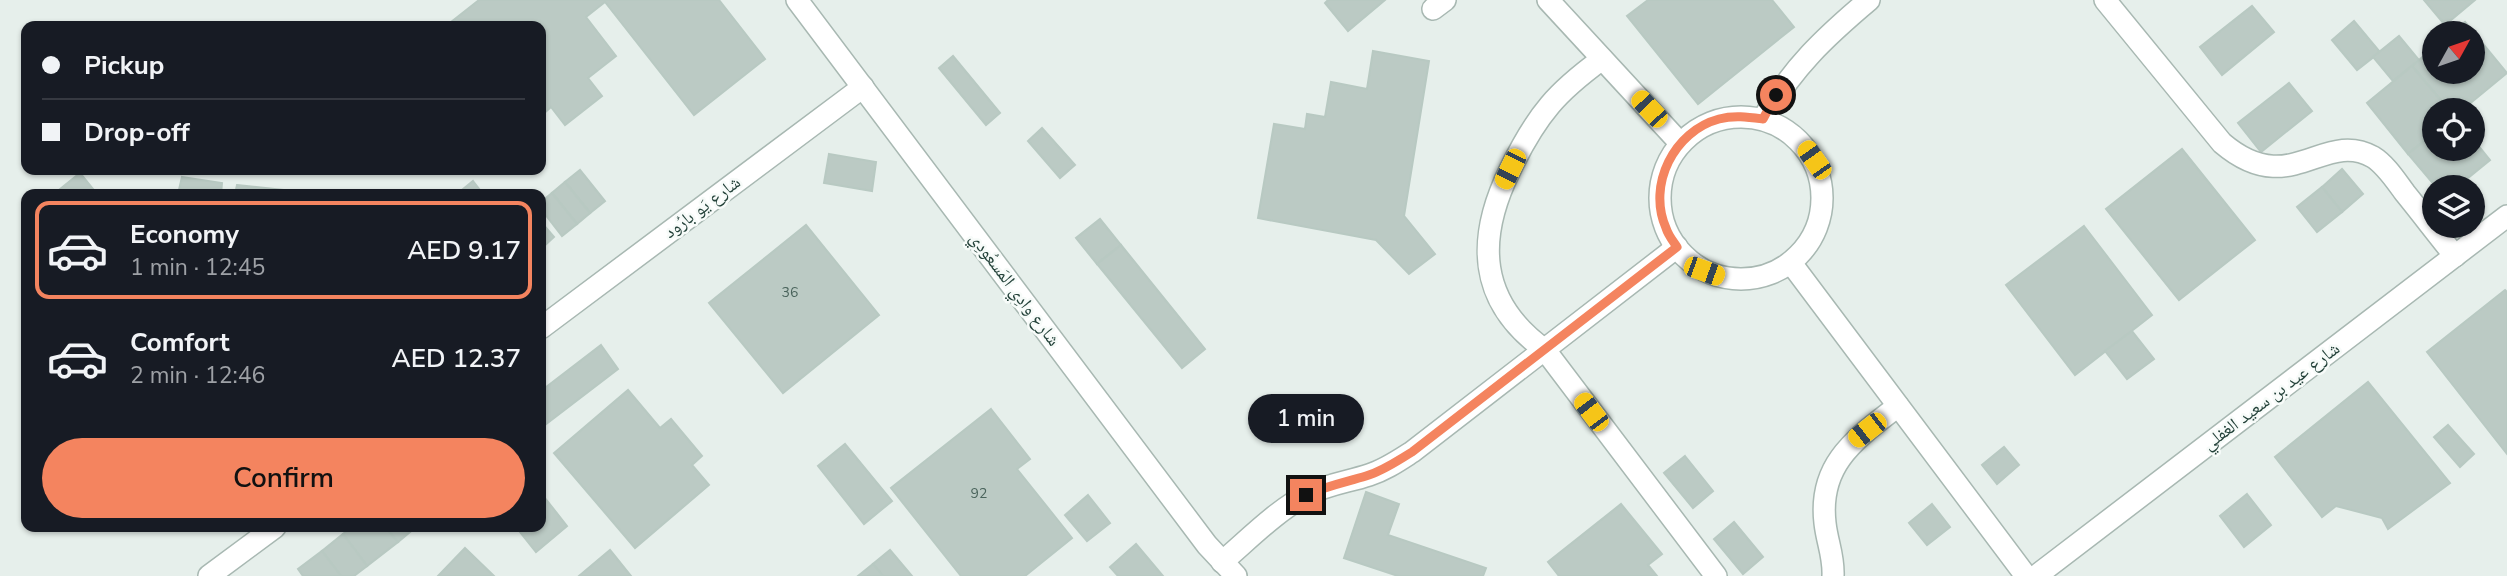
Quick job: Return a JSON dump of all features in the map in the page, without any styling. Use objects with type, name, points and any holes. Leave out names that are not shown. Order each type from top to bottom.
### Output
[{"type":"street","name":"شارع وادِي المَسعُودِي","points":[[797,0],[1229,569]]},
{"type":"street","points":[[1548,0],[1680,143]]},
{"type":"street","points":[[1763,119],[1776,95],[1810,52],[1869,0]]},
{"type":"street","points":[[2105,0],[2222,142],[2236,155],[2253,164],[2273,167],[2292,166],[2347,150],[2361,152],[2374,158],[2394,179],[2455,256]]},
{"type":"street","points":[[1602,59],[1575,80],[1550,105],[1532,129],[1504,181],[1488,232],[1491,280],[1499,301],[1511,320],[1526,337],[1545,350],[1716,576]]},
{"type":"street","name":"شارع يَو بارُود","points":[[546,324],[863,87]]},
{"type":"street","points":[[1741,116],[1763,119],[1783,128],[1801,142],[1814,160],[1822,182],[1823,205],[1818,227],[1807,247],[1775,272],[1758,278],[1721,277],[1704,271],[1689,261],[1677,247],[1665,228],[1660,206],[1661,183],[1668,162],[1680,143],[1698,128],[1718,119],[1741,116]]},
{"type":"street","name":"شارع عيد بن سعيد الغفلي","points":[[2036,576],[2507,216]]},
{"type":"street","points":[[1229,569],[1289,506],[1325,486],[1367,476],[1388,467],[1412,452],[1677,247]]},
{"type":"street","points":[[1791,262],[2025,576]]},
{"type":"street","points":[[1833,576],[1834,562],[1825,526],[1824,506],[1832,470],[1853,441],[1898,406]]},
{"type":"street","points":[[209,576],[268,532]]},
{"type":"building","points":[[479,0],[719,0],[765,59],[694,115],[605,2],[586,17],[616,56],[588,78],[602,96],[565,125],[551,107],[546,112],[546,21],[452,21]]},
{"type":"building","points":[[1328,0],[1385,0],[1348,31],[1325,3]]},
{"type":"building","points":[[1648,0],[1772,0],[1794,27],[1698,104],[1627,16]]},
{"type":"building","points":[[2424,0],[2475,0],[2450,21],[2442,21]]},
{"type":"building","points":[[2252,6],[2274,32],[2222,75],[2200,47]]},
{"type":"building","points":[[2354,21],[2380,52],[2357,70],[2332,40]]},
{"type":"building","points":[[2399,36],[2419,60],[2393,81],[2373,57]]},
{"type":"building","points":[[2485,46],[2507,73],[2477,98],[2439,98],[2427,84],[2485,84]]},
{"type":"building","points":[[1373,51],[1429,61],[1404,216],[1435,254],[1409,274],[1376,240],[1258,218],[1274,124],[1305,129],[1307,114],[1325,117],[1331,82],[1367,89]]},
{"type":"building","points":[[953,56],[1000,113],[986,125],[939,68]]},
{"type":"building","points":[[2422,57],[2422,78],[2412,66]]},
{"type":"building","points":[[2412,66],[2422,78],[2422,84],[2427,84],[2439,98],[2422,98],[2422,143],[2408,154],[2367,103]]},
{"type":"building","points":[[2289,83],[2312,111],[2261,152],[2238,123]]},
{"type":"building","points":[[1042,128],[1075,165],[1060,178],[1028,141]]},
{"type":"building","points":[[2422,143],[2422,161],[2485,161],[2485,154],[2490,160],[2472,175],[2426,175],[2408,154]]},
{"type":"building","points":[[2182,149],[2255,240],[2179,300],[2106,209]]},
{"type":"building","points":[[829,154],[876,162],[872,191],[824,183]]},
{"type":"building","points":[[2342,169],[2363,194],[2342,212],[2322,187]]},
{"type":"building","points":[[580,170],[605,201],[590,213],[565,182]]},
{"type":"building","points":[[78,175],[82,175],[93,189],[60,189]]},
{"type":"building","points":[[182,177],[222,183],[221,189],[179,189]]},
{"type":"building","points":[[473,181],[479,189],[463,189]]},
{"type":"building","points":[[565,182],[590,213],[577,224],[552,193]]},
{"type":"building","points":[[237,185],[274,189],[236,189]]},
{"type":"building","points":[[2322,187],[2342,212],[2317,232],[2297,207]]},
{"type":"building","points":[[552,193],[577,224],[562,236],[546,215],[546,198]]},
{"type":"building","points":[[1100,219],[1121,245],[1097,264],[1076,238]]},
{"type":"building","points":[[806,225],[879,315],[783,393],[709,303]]},
{"type":"building","points":[[2084,226],[2152,315],[2075,375],[2006,285]]},
{"type":"building","points":[[546,228],[554,237],[546,244]]},
{"type":"building","points":[[1121,245],[1205,349],[1182,368],[1097,264]]},
{"type":"building","points":[[2505,290],[2507,292],[2507,454],[2427,352]]},
{"type":"building","points":[[2132,331],[2154,359],[2127,379],[2105,351]]},
{"type":"building","points":[[601,345],[618,369],[546,424],[546,387]]},
{"type":"building","points":[[2368,382],[2450,483],[2388,529],[2382,518],[2336,506],[2322,517],[2275,457]]},
{"type":"building","points":[[628,390],[660,428],[671,419],[702,456],[692,465],[709,485],[635,548],[554,453]]},
{"type":"building","points":[[991,409],[1030,459],[1017,469],[1072,538],[1025,576],[961,576],[891,488]]},
{"type":"building","points":[[2448,425],[2474,454],[2460,467],[2434,437]]},
{"type":"building","points":[[845,444],[892,501],[864,524],[818,466]]},
{"type":"building","points":[[2004,447],[2019,465],[1997,484],[1982,465]]},
{"type":"building","points":[[1685,456],[1713,491],[1693,508],[1664,473]]},
{"type":"building","points":[[1366,492],[1399,504],[1388,535],[1486,568],[1483,576],[1398,576],[1344,558]]},
{"type":"building","points":[[2247,494],[2271,525],[2244,547],[2220,516]]},
{"type":"building","points":[[1088,495],[1110,523],[1087,541],[1065,515]]},
{"type":"building","points":[[546,499],[567,526],[536,552],[520,532],[546,532]]},
{"type":"building","points":[[1621,504],[1662,554],[1648,565],[1657,576],[1559,576],[1548,562]]},
{"type":"building","points":[[1932,504],[1950,527],[1927,545],[1909,523]]},
{"type":"building","points":[[1734,522],[1763,557],[1743,574],[1714,539]]},
{"type":"building","points":[[390,532],[398,542],[367,566],[343,534]]},
{"type":"building","points":[[390,532],[410,532],[398,542]]},
{"type":"building","points":[[343,534],[367,566],[354,576],[341,576],[322,551]]},
{"type":"building","points":[[1136,544],[1163,576],[1118,576],[1110,567]]},
{"type":"building","points":[[465,548],[494,576],[438,576]]},
{"type":"building","points":[[610,550],[631,576],[579,576]]},
{"type":"building","points":[[890,550],[912,576],[883,576],[873,564]]},
{"type":"building","points":[[322,551],[341,576],[303,576],[298,569]]},
{"type":"building","points":[[873,564],[883,576],[858,576]]},
{"type":"route","points":[[1306,495],[1325,486],[1367,476],[1412,452],[1677,247],[1665,228],[1660,206],[1661,183],[1668,162],[1680,143],[1698,128],[1718,119],[1741,116],[1763,119],[1776,95]]}]
